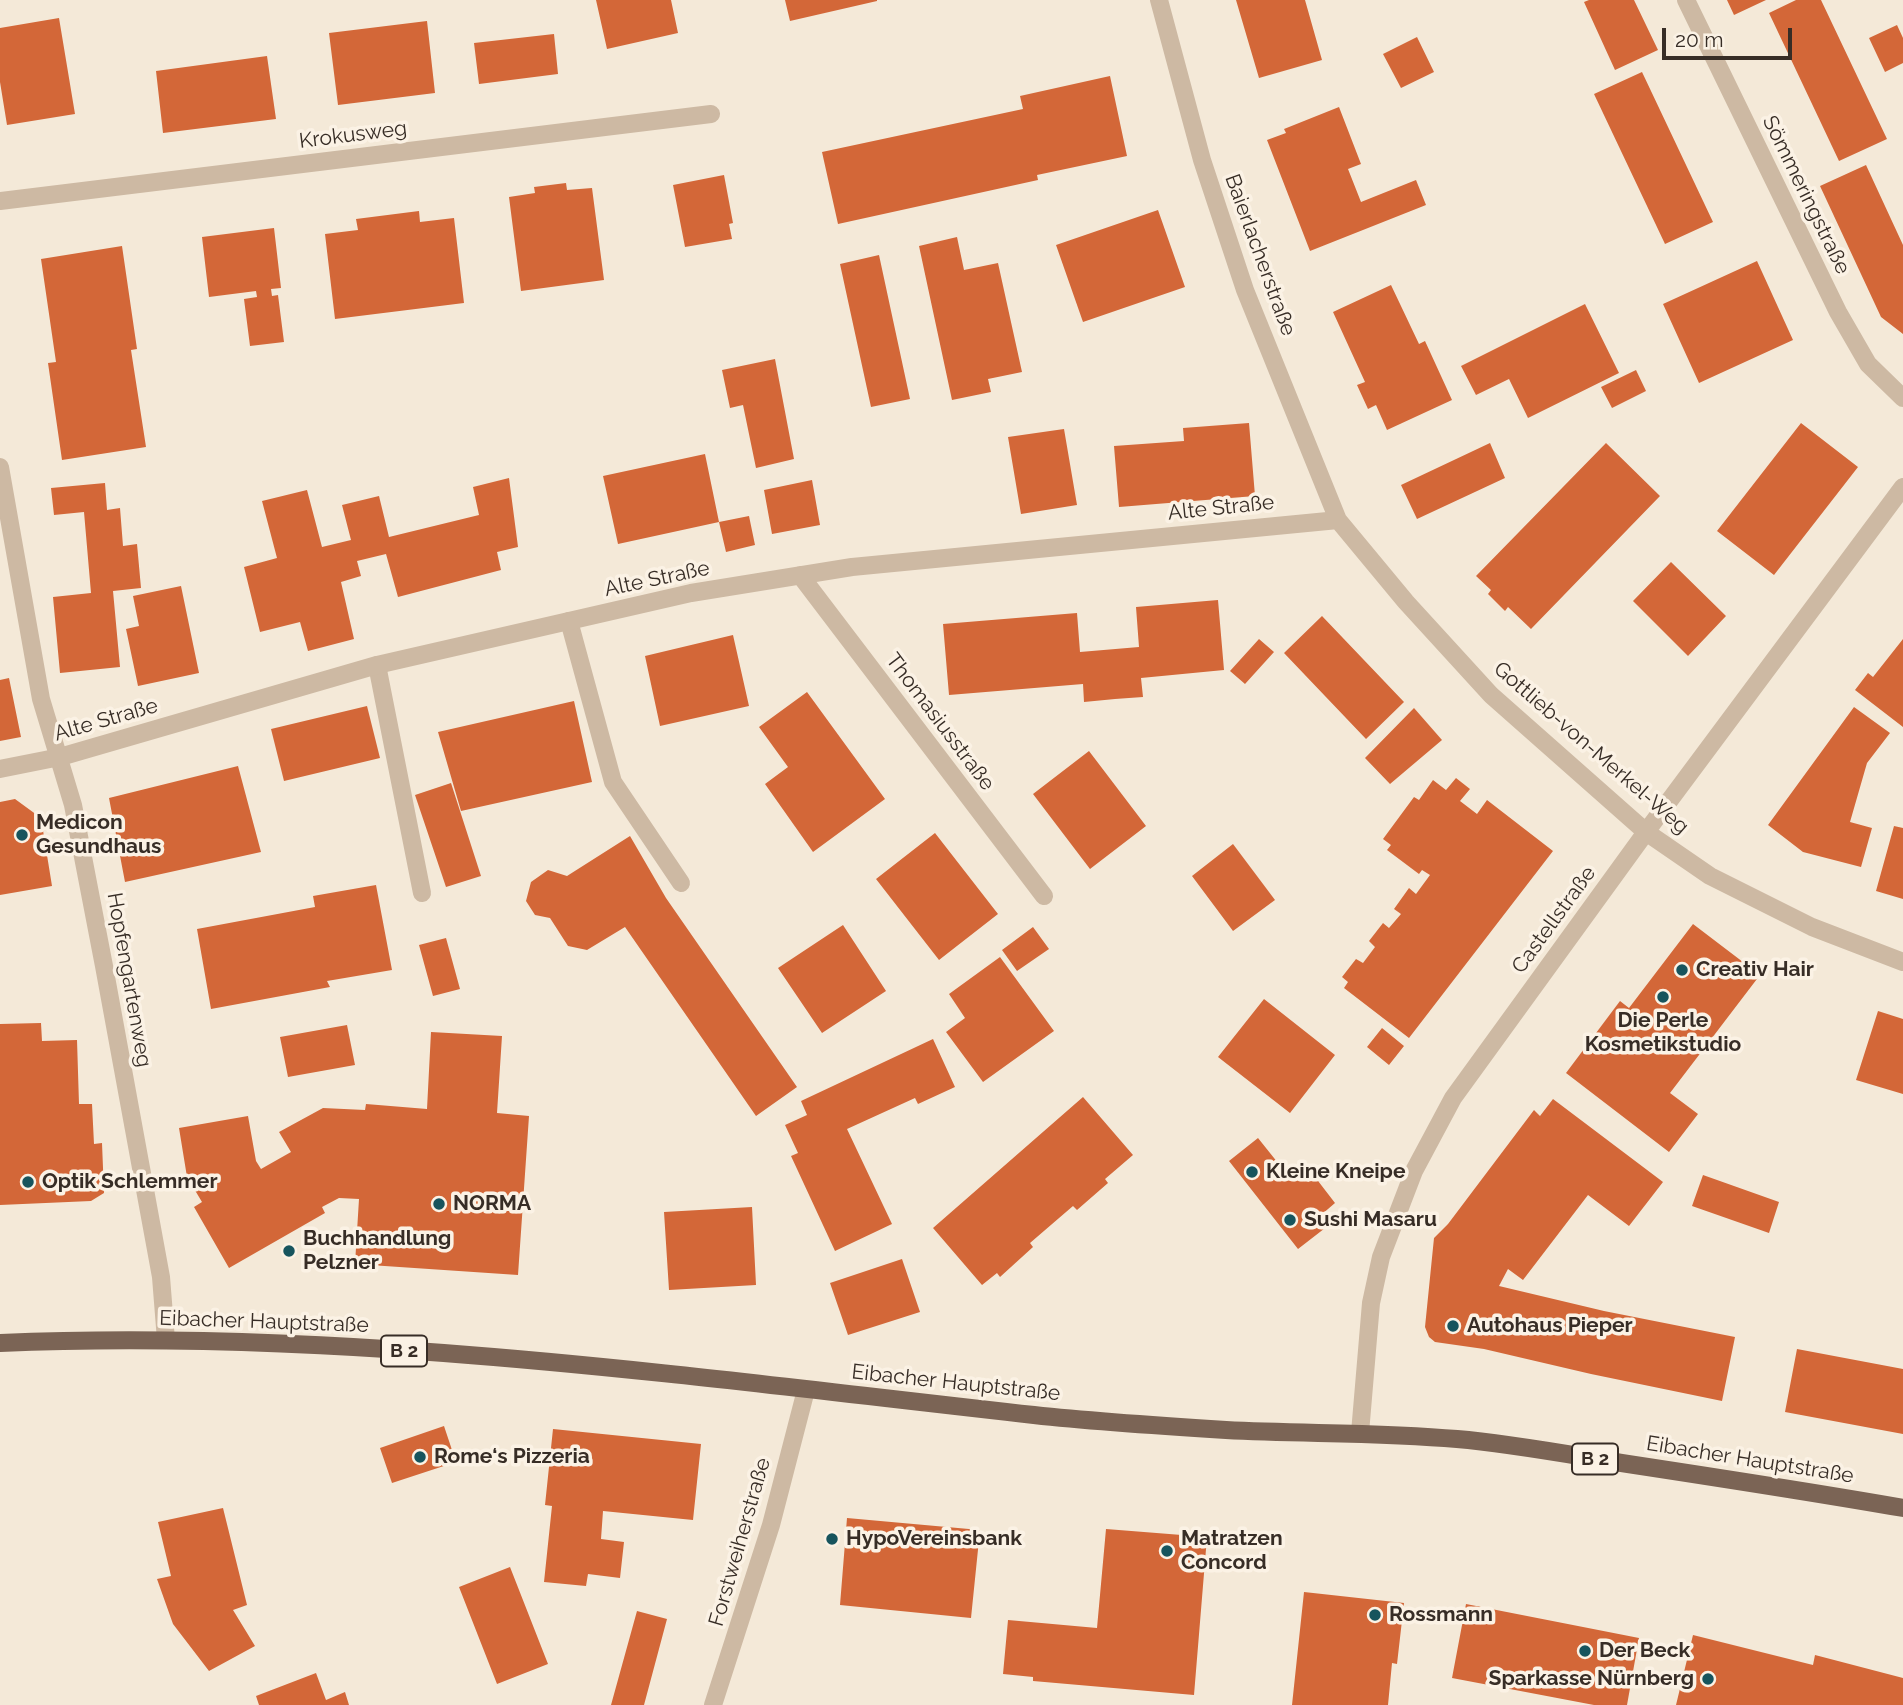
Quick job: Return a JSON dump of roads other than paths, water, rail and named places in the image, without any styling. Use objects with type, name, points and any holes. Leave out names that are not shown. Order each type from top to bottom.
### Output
[{"type":"main road","name":"Eibacher Hauptstraße","points":[[0,1343],[94,1339],[326,1345],[727,1379],[1040,1415],[1224,1430],[1360,1433],[1489,1442],[1903,1508]]},
{"type":"street","name":"Baierlacherstraße","points":[[1158,0],[1202,160],[1245,290],[1338,520]]},
{"type":"street","name":"Sömmeringstraße","points":[[1686,0],[1838,312],[1868,364],[1903,398]]},
{"type":"street","name":"Krokusweg","points":[[0,201],[711,114]]},
{"type":"street","name":"Hopfengartenweg","points":[[0,467],[39,687],[60,757],[80,845],[161,1277],[166,1340]]},
{"type":"street","name":"Castellstraße","points":[[1360,1433],[1371,1303],[1381,1257],[1413,1171],[1453,1098],[1646,832],[1903,487]]},
{"type":"street","name":"Alte Straße","points":[[0,769],[60,757],[377,665],[691,593],[864,566],[1338,520]]},
{"type":"street","name":"Gottlieb-von-Merkel-Weg","points":[[1338,520],[1406,602],[1490,695],[1646,832],[1721,882],[1812,927],[1903,962]]},
{"type":"street","name":"Thomasiusstraße","points":[[800,575],[1044,896]]},
{"type":"street","points":[[569,621],[613,782],[681,883]]},
{"type":"street","points":[[377,665],[422,893]]},
{"type":"street","name":"Forstweiherstraße","points":[[713,1705],[771,1525],[806,1390]]},
{"type":"place","name":"Medicon Gesundhaus","points":[[22,835]]},
{"type":"place","name":"Creativ Hair","points":[[1682,970]]},
{"type":"place","name":"Die Perle Kosmetikstudio","points":[[1663,997]]},
{"type":"place","name":"Kleine Kneipe","points":[[1252,1172]]},
{"type":"place","name":"Optik Schlemmer","points":[[28,1182]]},
{"type":"place","name":"NORMA","points":[[439,1204]]},
{"type":"place","name":"Sushi Masaru","points":[[1290,1220]]},
{"type":"place","name":"Buchhandlung Pelzner","points":[[289,1251]]},
{"type":"place","name":"Autohaus Pieper","points":[[1453,1326]]},
{"type":"place","name":"Rome‘s Pizzeria","points":[[420,1457]]},
{"type":"place","name":"HypoVereinsbank","points":[[832,1539]]},
{"type":"place","name":"Matratzen Concord","points":[[1167,1551]]},
{"type":"place","name":"Rossmann","points":[[1375,1615]]},
{"type":"place","name":"Der Beck","points":[[1585,1651]]},
{"type":"place","name":"Sparkasse Nürnberg","points":[[1708,1679]]}]
